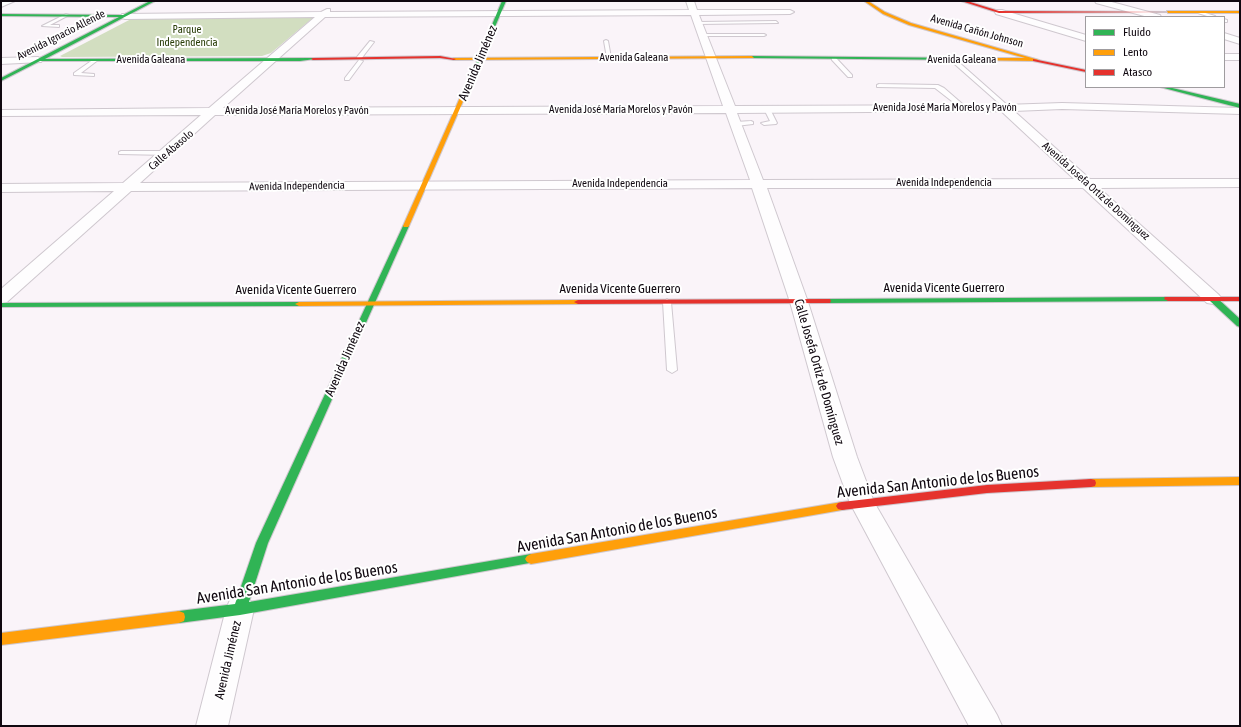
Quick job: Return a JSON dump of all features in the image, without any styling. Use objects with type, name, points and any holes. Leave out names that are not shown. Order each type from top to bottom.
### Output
[{"type":"street","points":[[1,5],[11,1]]},
{"type":"street","name":"Avenida Ignacio Allende","points":[[1,80],[154,1]]},
{"type":"street","name":"Calle Abasolo","points":[[1,298],[339,1]]},
{"type":"street","name":"Avenida Jiménez","points":[[212,726],[240,609],[262,543],[425,185],[504,1]]},
{"type":"street","name":"Avenida Cañón Johnson","points":[[866,1],[884,13],[910,24],[1024,57],[1085,71]]},
{"type":"street","points":[[963,1],[1085,38]]},
{"type":"street","points":[[1098,1],[1154,16]]},
{"type":"street","points":[[368,14],[376,6]]},
{"type":"street","points":[[1,15],[125,16],[499,14],[700,28],[790,12]]},
{"type":"street","points":[[999,12],[1240,12]]},
{"type":"street","name":"Avenida Galeana","points":[[1,61],[300,60],[314,62],[360,60],[439,61],[453,59],[609,58],[700,28],[815,58],[1037,60]]},
{"type":"street","name":"Calle Josefa Ortiz de Domínguez","points":[[700,28],[739,119],[758,184],[799,302],[845,457],[862,503],[986,726]]},
{"type":"street","points":[[1225,36],[1240,41]]},
{"type":"street","name":"Avenida Galeana","points":[[815,58],[1024,57]]},
{"type":"street","points":[[1166,88],[1240,106]]},
{"type":"street","name":"Avenida José María Morelos y Pavón","points":[[1,113],[457,111],[739,119],[767,109],[1101,106],[1240,111]]},
{"type":"street","name":"Avenida Josefa Ortiz de Domínguez","points":[[1004,108],[1240,324]]},
{"type":"street","name":"Avenida Independencia","points":[[1,188],[425,185],[1240,183]]},
{"type":"street","name":"Avenida Vicente Guerrero","points":[[1,305],[1240,299]]},
{"type":"street","name":"Avenida San Antonio de los Buenos","points":[[1,639],[240,609],[862,503],[987,489],[1060,484],[1240,482]]},
{"type":"lane","points":[[1199,12],[1211,16]]},
{"type":"lane","points":[[57,26],[44,26],[67,16]]},
{"type":"lane","points":[[700,28],[776,22]]},
{"type":"lane","points":[[700,28],[764,35]]},
{"type":"lane","points":[[700,28],[741,39]]},
{"type":"lane","points":[[347,79],[372,42]]},
{"type":"lane","points":[[606,42],[609,58]]},
{"type":"lane","points":[[834,59],[850,76]]},
{"type":"lane","name":"Avenida Josefa Ortiz de Domínguez","points":[[952,59],[1004,105],[1004,108]]},
{"type":"lane","points":[[92,75],[76,74],[96,60]]},
{"type":"lane","points":[[879,86],[936,86],[942,89],[964,108]]},
{"type":"lane","points":[[764,123],[774,123],[767,109]]},
{"type":"lane","points":[[121,153],[168,152]]},
{"type":"lane","points":[[667,302],[672,370]]},
{"type":"green space","name":"Parque Independencia","points":[[314,17],[271,53],[262,56],[60,56],[133,18]]},
{"type":"traffic: fast","points":[[1,80],[153,1]]},
{"type":"traffic: fast","points":[[472,76],[504,1]]},
{"type":"traffic: fast","points":[[1,15],[122,16]]},
{"type":"traffic: fast","points":[[752,57],[969,59]]},
{"type":"traffic: fast","points":[[38,60],[313,59]]},
{"type":"traffic: fast","points":[[1166,88],[1240,106]]},
{"type":"traffic: fast","points":[[240,609],[262,543],[406,226]]},
{"type":"traffic: fast","points":[[827,301],[1168,299]]},
{"type":"traffic: fast","points":[[1213,299],[1240,324]]},
{"type":"traffic: fast","points":[[1,305],[299,304]]},
{"type":"traffic: fast","points":[[179,617],[240,609],[531,559]]},
{"type":"traffic: slow","points":[[866,1],[884,13],[910,24],[1035,60]]},
{"type":"traffic: slow","points":[[1168,12],[1240,12]]},
{"type":"traffic: slow","points":[[454,59],[752,57]]},
{"type":"traffic: slow","points":[[969,59],[1037,60]]},
{"type":"traffic: slow","points":[[406,226],[472,76]]},
{"type":"traffic: slow","points":[[299,304],[578,302]]},
{"type":"traffic: slow","points":[[1091,483],[1240,481]]},
{"type":"traffic: slow","points":[[531,559],[842,506]]},
{"type":"traffic: slow","points":[[1,639],[179,617]]},
{"type":"traffic: jam","points":[[963,1],[999,12],[1168,12]]},
{"type":"traffic: jam","points":[[313,59],[440,57],[454,59]]},
{"type":"traffic: jam","points":[[1035,60],[1085,71]]},
{"type":"traffic: jam","points":[[1168,299],[1240,299]]},
{"type":"traffic: jam","points":[[578,302],[827,301]]},
{"type":"traffic: jam","points":[[842,506],[987,489],[1091,483]]}]
